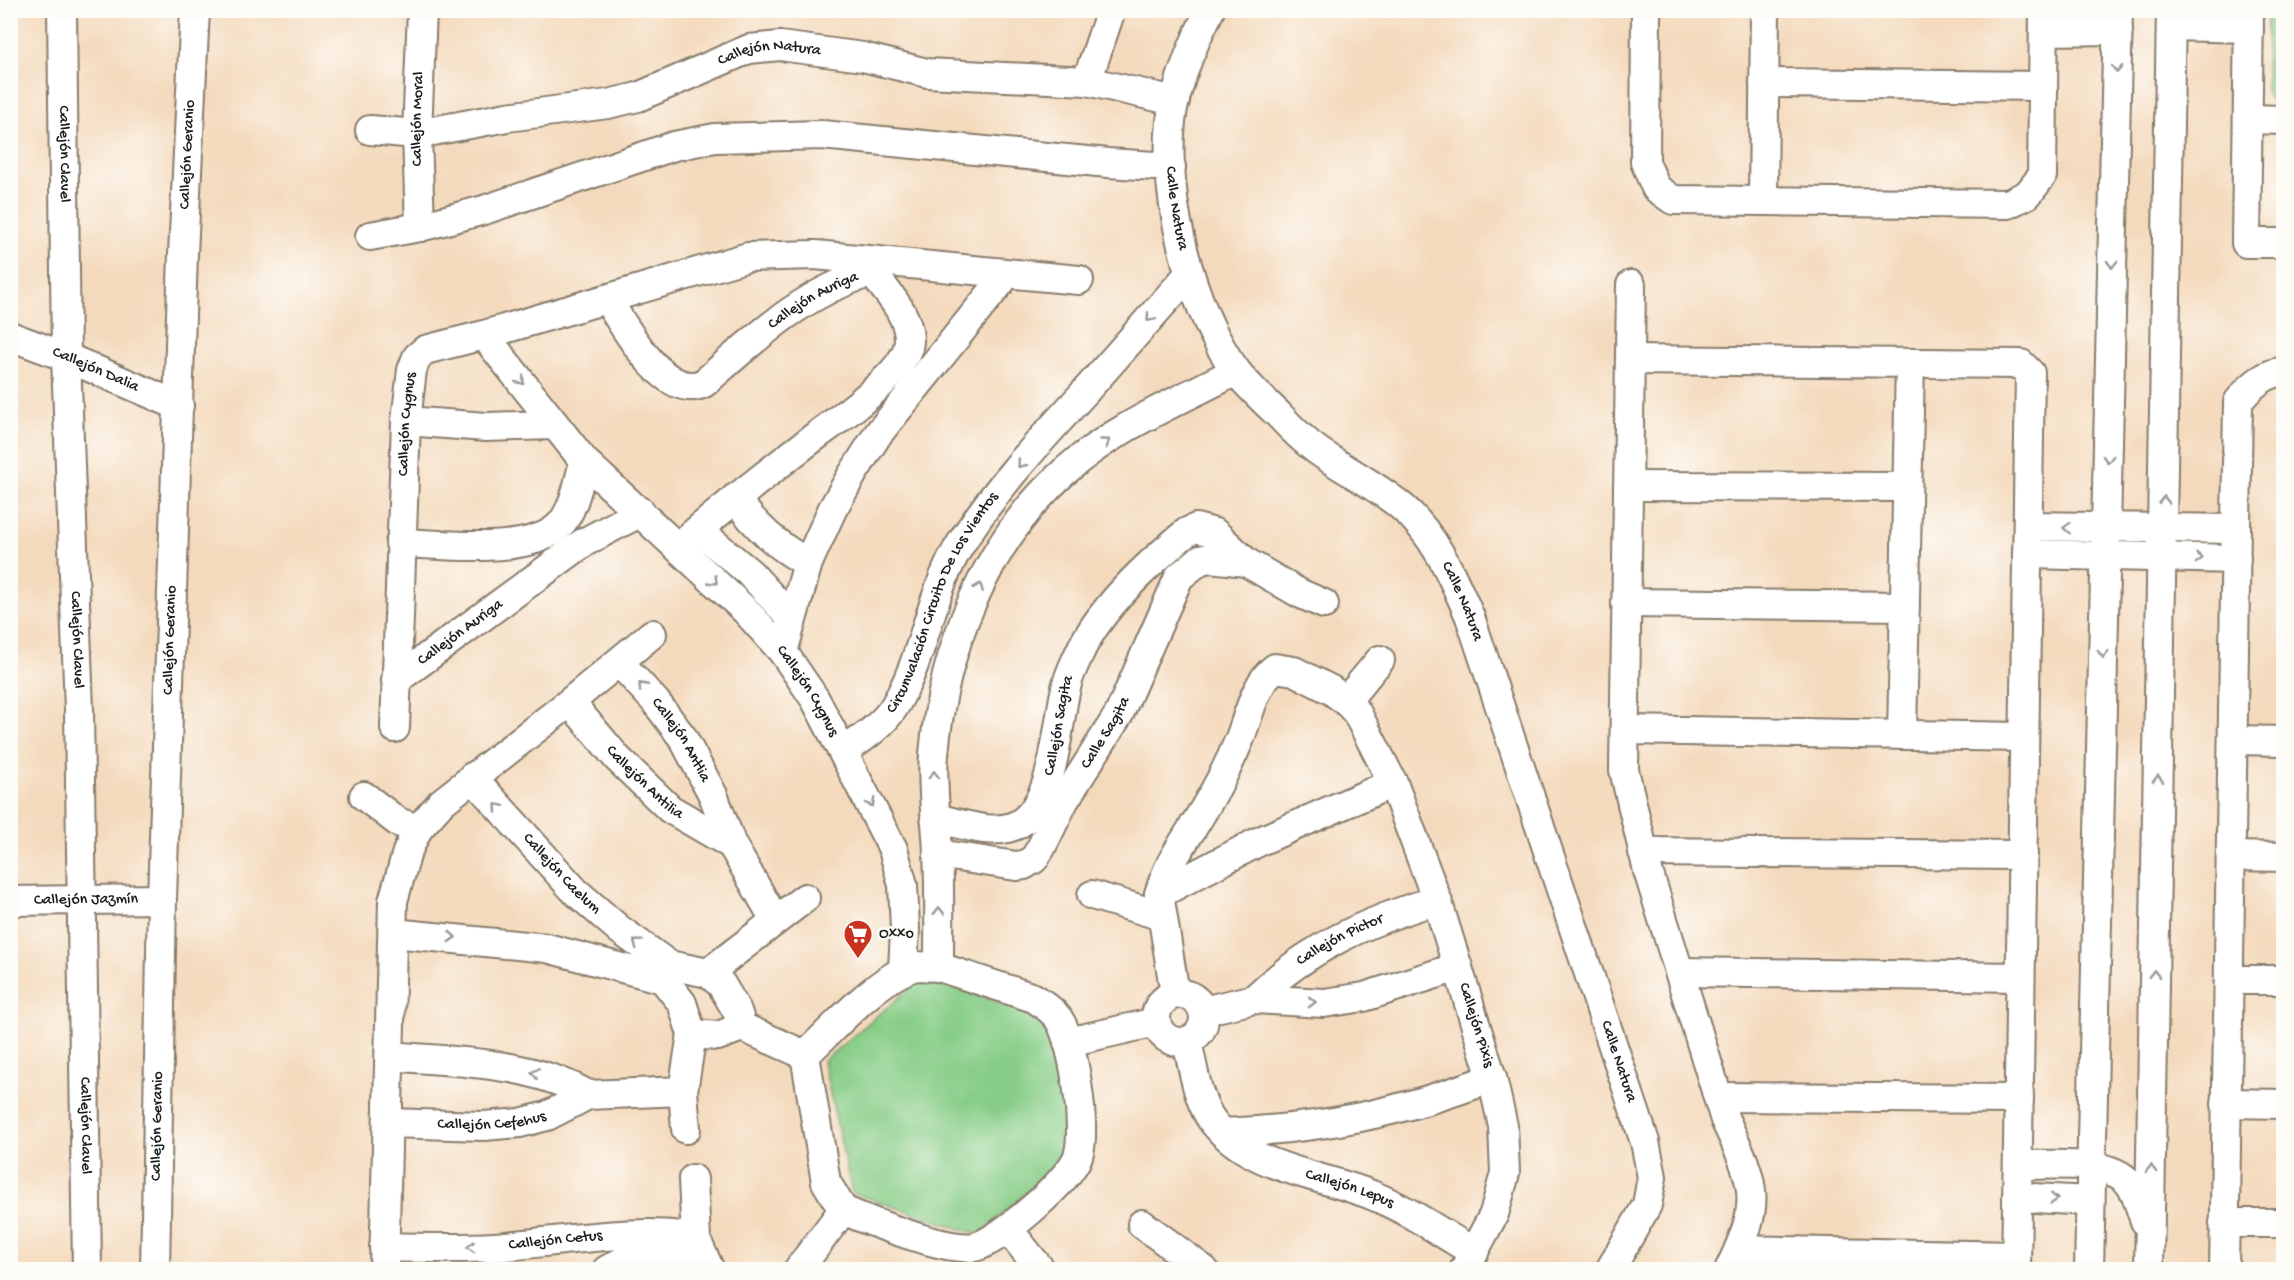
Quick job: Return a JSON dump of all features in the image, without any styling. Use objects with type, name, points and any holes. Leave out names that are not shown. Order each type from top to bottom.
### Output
[{"type":"street","name":"Callejón Clavel","points":[[62,10],[66,357],[79,710],[87,1269]]},
{"type":"street","name":"Callejón Geranio","points":[[155,1269],[162,899],[183,254],[195,10]]},
{"type":"street","name":"Callejón Moral","points":[[420,227],[417,134],[422,10]]},
{"type":"street","points":[[1086,81],[1111,10]]},
{"type":"street","name":"Calle Natura","points":[[1210,10],[1191,46],[1175,101],[1171,167],[1182,248],[1189,274],[1217,338],[1236,371],[1316,449],[1402,507],[1426,533],[1450,571],[1470,617],[1645,1142],[1652,1177],[1647,1205],[1610,1269]]},
{"type":"street","points":[[1646,10],[1645,162],[1656,188],[1673,200],[2008,204],[2028,194],[2042,176],[2044,21],[2118,20],[2089,1269]]},
{"type":"street","points":[[1763,201],[1765,10]]},
{"type":"street","points":[[2149,1269],[2171,18],[2249,19],[2246,243],[2283,243]]},
{"type":"street","name":"Callejón Natura","points":[[370,130],[417,134],[507,117],[608,104],[638,97],[749,49],[780,46],[863,57],[927,73],[1086,81],[1175,101]]},
{"type":"street","points":[[1764,83],[2043,86]]},
{"type":"street","points":[[2248,119],[2283,120]]},
{"type":"street","points":[[370,236],[420,227],[484,210],[674,146],[715,138],[822,135],[1171,167]]},
{"type":"street","name":"Callejón Auriga","points":[[484,335],[748,257],[815,255],[869,266],[1079,280]]},
{"type":"street","name":"Callejón Auriga","points":[[607,299],[642,351],[661,372],[675,383],[694,388],[704,383],[773,324],[811,297],[869,266]]},
{"type":"street","name":"Callejón Auriga","points":[[688,538],[735,498],[871,393],[894,370],[905,355],[909,340],[906,322],[896,303],[869,266]]},
{"type":"street","points":[[783,652],[808,563],[832,510],[878,435],[1007,274]]},
{"type":"street","name":"Circunvalación Circuito De Los Vientos","points":[[843,752],[872,731],[893,708],[907,681],[937,593],[957,551],[993,498],[1038,442],[1189,274]]},
{"type":"street","points":[[1630,360],[2021,364],[2030,373],[2016,1263],[1734,1260],[1746,1235],[1754,1195],[1741,1154],[1725,1120],[1679,972],[1643,852],[1624,770],[1631,285]]},
{"type":"street","name":"Callejón Cygnus","points":[[398,613],[406,421],[412,370],[417,357],[424,350],[484,335],[584,461],[641,512],[750,573],[791,618]]},
{"type":"street","name":"Callejón Dalia","points":[[10,336],[66,357],[179,406]]},
{"type":"street","points":[[1902,735],[1910,363]]},
{"type":"street","name":"Circunvalación Circuito De Los Vientos","points":[[939,967],[934,756],[940,701],[956,646],[984,575],[1016,522],[1065,471],[1125,428],[1236,371]]},
{"type":"street","points":[[2224,1269],[2238,402],[2247,390],[2277,372],[2283,372]]},
{"type":"street","points":[[406,421],[486,427],[555,425]]},
{"type":"street","points":[[400,543],[522,543],[544,536],[560,525],[584,461]]},
{"type":"street","points":[[1628,486],[1907,488]]},
{"type":"street","points":[[735,498],[751,521],[770,539],[808,563]]},
{"type":"street","name":"Callejón Auriga","points":[[396,680],[583,543],[641,512]]},
{"type":"street","points":[[2028,526],[2105,543]]},
{"type":"street","name":"Callejón Sagita","points":[[935,818],[980,827],[1009,828],[1020,823],[1054,795],[1066,686],[1080,652],[1098,622],[1122,594],[1175,543],[1196,528],[1215,533],[1246,562],[1299,593],[1324,604]]},
{"type":"street","points":[[2027,554],[2105,543],[2163,543],[2236,529]]},
{"type":"street","name":"Callejón Cygnus","points":[[688,538],[783,652],[814,699],[843,752]]},
{"type":"street","points":[[2163,543],[2236,559]]},
{"type":"street","points":[[1154,563],[1179,577],[1200,560],[1210,558],[1246,562]]},
{"type":"street","name":"Calle Sagita","points":[[938,854],[999,865],[1024,865],[1034,859],[1041,848],[1054,795],[1119,714],[1179,577]]},
{"type":"street","points":[[1626,603],[1905,606]]},
{"type":"street","name":"Callejón Auriga","points":[[396,680],[398,613]]},
{"type":"street","points":[[388,1123],[393,900],[398,878],[418,829],[442,802],[472,777],[570,702],[652,634]]},
{"type":"street","points":[[1346,701],[1380,660]]},
{"type":"street","name":"Callejón Antlia","points":[[619,662],[655,701],[683,738],[713,795],[732,845],[775,920]]},
{"type":"street","name":"Callejón Pixis","points":[[1161,905],[1174,854],[1219,784],[1240,740],[1261,684],[1268,674],[1275,668],[1294,671],[1346,701],[1371,735],[1393,783],[1437,900],[1492,1078],[1503,1126],[1505,1173],[1494,1214],[1469,1261]]},
{"type":"street","points":[[395,728],[396,680]]},
{"type":"street","name":"Callejón Antilia","points":[[570,702],[618,759],[669,809],[732,845]]},
{"type":"street","points":[[1625,730],[2024,737]]},
{"type":"street","points":[[2233,740],[2283,741]]},
{"type":"street","points":[[843,752],[879,818],[903,885],[905,929],[903,970]]},
{"type":"street","name":"Callejón Caelum","points":[[472,777],[575,891],[666,972],[682,1002],[692,1034]]},
{"type":"street","points":[[1092,895],[1161,905],[1260,841],[1393,783]]},
{"type":"street","points":[[364,796],[398,822],[418,829]]},
{"type":"street","points":[[1643,852],[2023,855]]},
{"type":"street","points":[[2230,856],[2283,857]]},
{"type":"street","points":[[805,898],[708,973],[721,984],[742,1026],[805,1055]]},
{"type":"street","name":"Callejón Jazmín","points":[[10,901],[162,899]]},
{"type":"street","name":"Callejón Pictor","points":[[1254,999],[1294,963],[1338,936],[1378,919],[1437,900]]},
{"type":"street","points":[[1161,905],[1175,994]]},
{"type":"street","name":"Callejón Caelum","points":[[393,933],[547,948],[666,972],[708,973]]},
{"type":"street","points":[[916,966],[939,967],[1034,998],[1046,1005],[1059,1019],[1068,1042],[1080,1114],[1079,1155],[1071,1172],[1008,1229],[986,1243],[960,1247],[843,1210],[826,1182],[805,1055],[878,988],[903,970],[916,966]]},
{"type":"street","name":"Callejón Pictor","points":[[1203,1011],[1254,999],[1324,1003],[1364,997],[1458,968]]},
{"type":"street","points":[[1679,972],[2020,977]]},
{"type":"street","points":[[2229,980],[2283,980]]},
{"type":"street","points":[[1175,994],[1192,997],[1203,1011],[1203,1026],[1194,1038],[1187,1041],[1167,1038],[1160,1032],[1156,1022],[1160,1004],[1175,994]]},
{"type":"street","points":[[1068,1042],[1156,1022]]},
{"type":"street","points":[[686,1129],[683,1091],[692,1034],[718,1036],[742,1026]]},
{"type":"street","name":"Callejón Lepus","points":[[1187,1041],[1203,1101],[1212,1121],[1222,1133],[1257,1157],[1336,1181],[1377,1197],[1469,1261]]},
{"type":"street","points":[[390,1056],[537,1072],[563,1081],[588,1095]]},
{"type":"street","points":[[1222,1133],[1303,1127],[1365,1118],[1434,1100],[1492,1078]]},
{"type":"street","name":"Callejón Cefehus","points":[[388,1123],[484,1126],[520,1123],[547,1116],[588,1095],[683,1091]]},
{"type":"street","points":[[1718,1097],[2019,1099]]},
{"type":"street","points":[[2226,1103],[2283,1104]]},
{"type":"street","name":"Callejón Cetus","points":[[388,1123],[384,1258],[494,1247],[651,1243],[678,1235],[696,1240]]},
{"type":"street","points":[[2018,1165],[2091,1167],[2115,1172],[2131,1185],[2149,1234]]},
{"type":"street","points":[[693,1179],[696,1240],[710,1269]]},
{"type":"street","points":[[2017,1197],[2090,1200]]},
{"type":"street","points":[[798,1269],[843,1210]]},
{"type":"street","points":[[2224,1223],[2283,1223]]},
{"type":"street","points":[[1142,1224],[1183,1264]]},
{"type":"street","points":[[1008,1229],[1041,1269]]},
{"type":"street","name":"Callejón Cetus","points":[[607,1269],[651,1243]]},
{"type":"street","name":"Callejón Cetus","points":[[651,1243],[694,1269]]},
{"type":"green space","points":[[2267,11],[2283,11],[2283,108],[2275,108],[2266,92]]},
{"type":"green space","points":[[921,979],[937,979],[1050,1022],[1075,1150],[979,1235],[852,1193],[823,1061]]},
{"type":"place","name":"Oxxo","points":[[858,960]]}]
